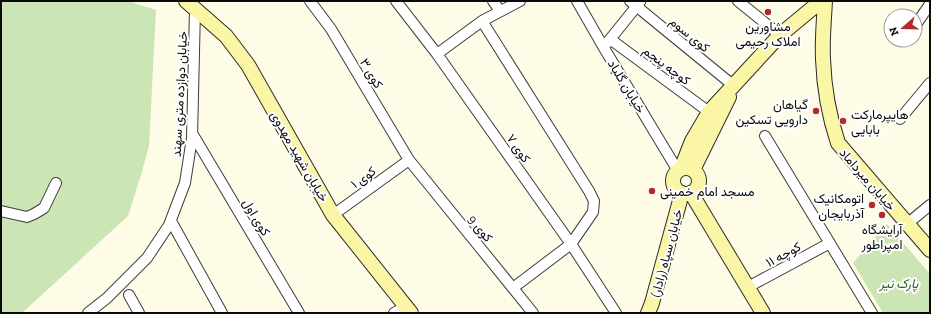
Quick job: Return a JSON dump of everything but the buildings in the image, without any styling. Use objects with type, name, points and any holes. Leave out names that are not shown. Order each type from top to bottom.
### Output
[{"type":"street","name":"کوی ۳","points":[[310,1],[331,29],[409,160]]},
{"type":"street","name":"کوی ۷","points":[[396,1],[437,54],[571,244],[616,313]]},
{"type":"street","points":[[493,1],[500,12]]},
{"type":"street","points":[[437,54],[482,21],[520,1]]},
{"type":"street","name":"خیابان گلباد","points":[[577,1],[604,48],[684,170]]},
{"type":"street","points":[[738,1],[780,35]]},
{"type":"street","points":[[684,170],[692,141],[709,112],[780,35],[821,1]]},
{"type":"street","name":"خیابان میرداماد","points":[[826,1],[822,58],[831,121],[838,143],[930,250]]},
{"type":"street","points":[[604,48],[636,3]]},
{"type":"street","name":"کوی سوم","points":[[636,3],[734,86]]},
{"type":"street","points":[[923,14],[930,4]]},
{"type":"street","name":"خیابان دوازده متری سهند","points":[[88,313],[107,298],[147,258],[169,225],[186,183],[192,133],[191,5]]},
{"type":"street","name":"خیابان شهید مهدوی","points":[[191,5],[226,36],[248,65],[334,215],[403,311]]},
{"type":"street","points":[[482,21],[594,201],[593,212],[571,244],[513,288]]},
{"type":"street","name":"کوچه پنجم","points":[[610,39],[709,112]]},
{"type":"street","points":[[900,119],[930,84]]},
{"type":"street","points":[[684,170],[697,174],[699,179],[695,190],[686,193],[677,190],[674,186],[673,180],[675,175],[684,170],[704,147],[734,86]]},
{"type":"street","name":"کوی اول","points":[[192,133],[298,313]]},
{"type":"street","points":[[765,136],[872,313]]},
{"type":"street","name":"کوی ۱","points":[[334,215],[409,160]]},
{"type":"street","name":"کوی 9","points":[[409,160],[533,313]]},
{"type":"street","points":[[1,211],[27,216],[34,214],[44,208],[56,183]]},
{"type":"street","points":[[686,193],[748,287],[763,313]]},
{"type":"street","name":"خیابان سپاه (رادار)","points":[[653,310],[686,193]]},
{"type":"street","points":[[907,224],[930,205]]},
{"type":"street","points":[[171,221],[222,313]]},
{"type":"street","name":"کوچه ۱۱","points":[[748,287],[830,243]]},
{"type":"street","points":[[129,295],[139,313]]},
{"type":"green space","points":[[1,1],[128,1],[156,10],[149,146],[128,216],[22,313],[1,313]]},
{"type":"green space","name":"پارک نیر","points":[[887,224],[930,274],[930,313],[883,313],[853,263]]},
{"type":"place","name":"مشاورین املاک رحیمی","points":[[768,12]]},
{"type":"place","name":"گیاهان دارویی تسکین","points":[[816,111]]},
{"type":"place","name":"هایپرمارکت بابایی","points":[[843,121]]},
{"type":"place","name":"مسجد امام خمینی","points":[[652,191]]},
{"type":"place","name":"اتومکانیک آذربایجان","points":[[872,205]]},
{"type":"place","name":"آرایشگاه امپراطور","points":[[882,215]]}]
